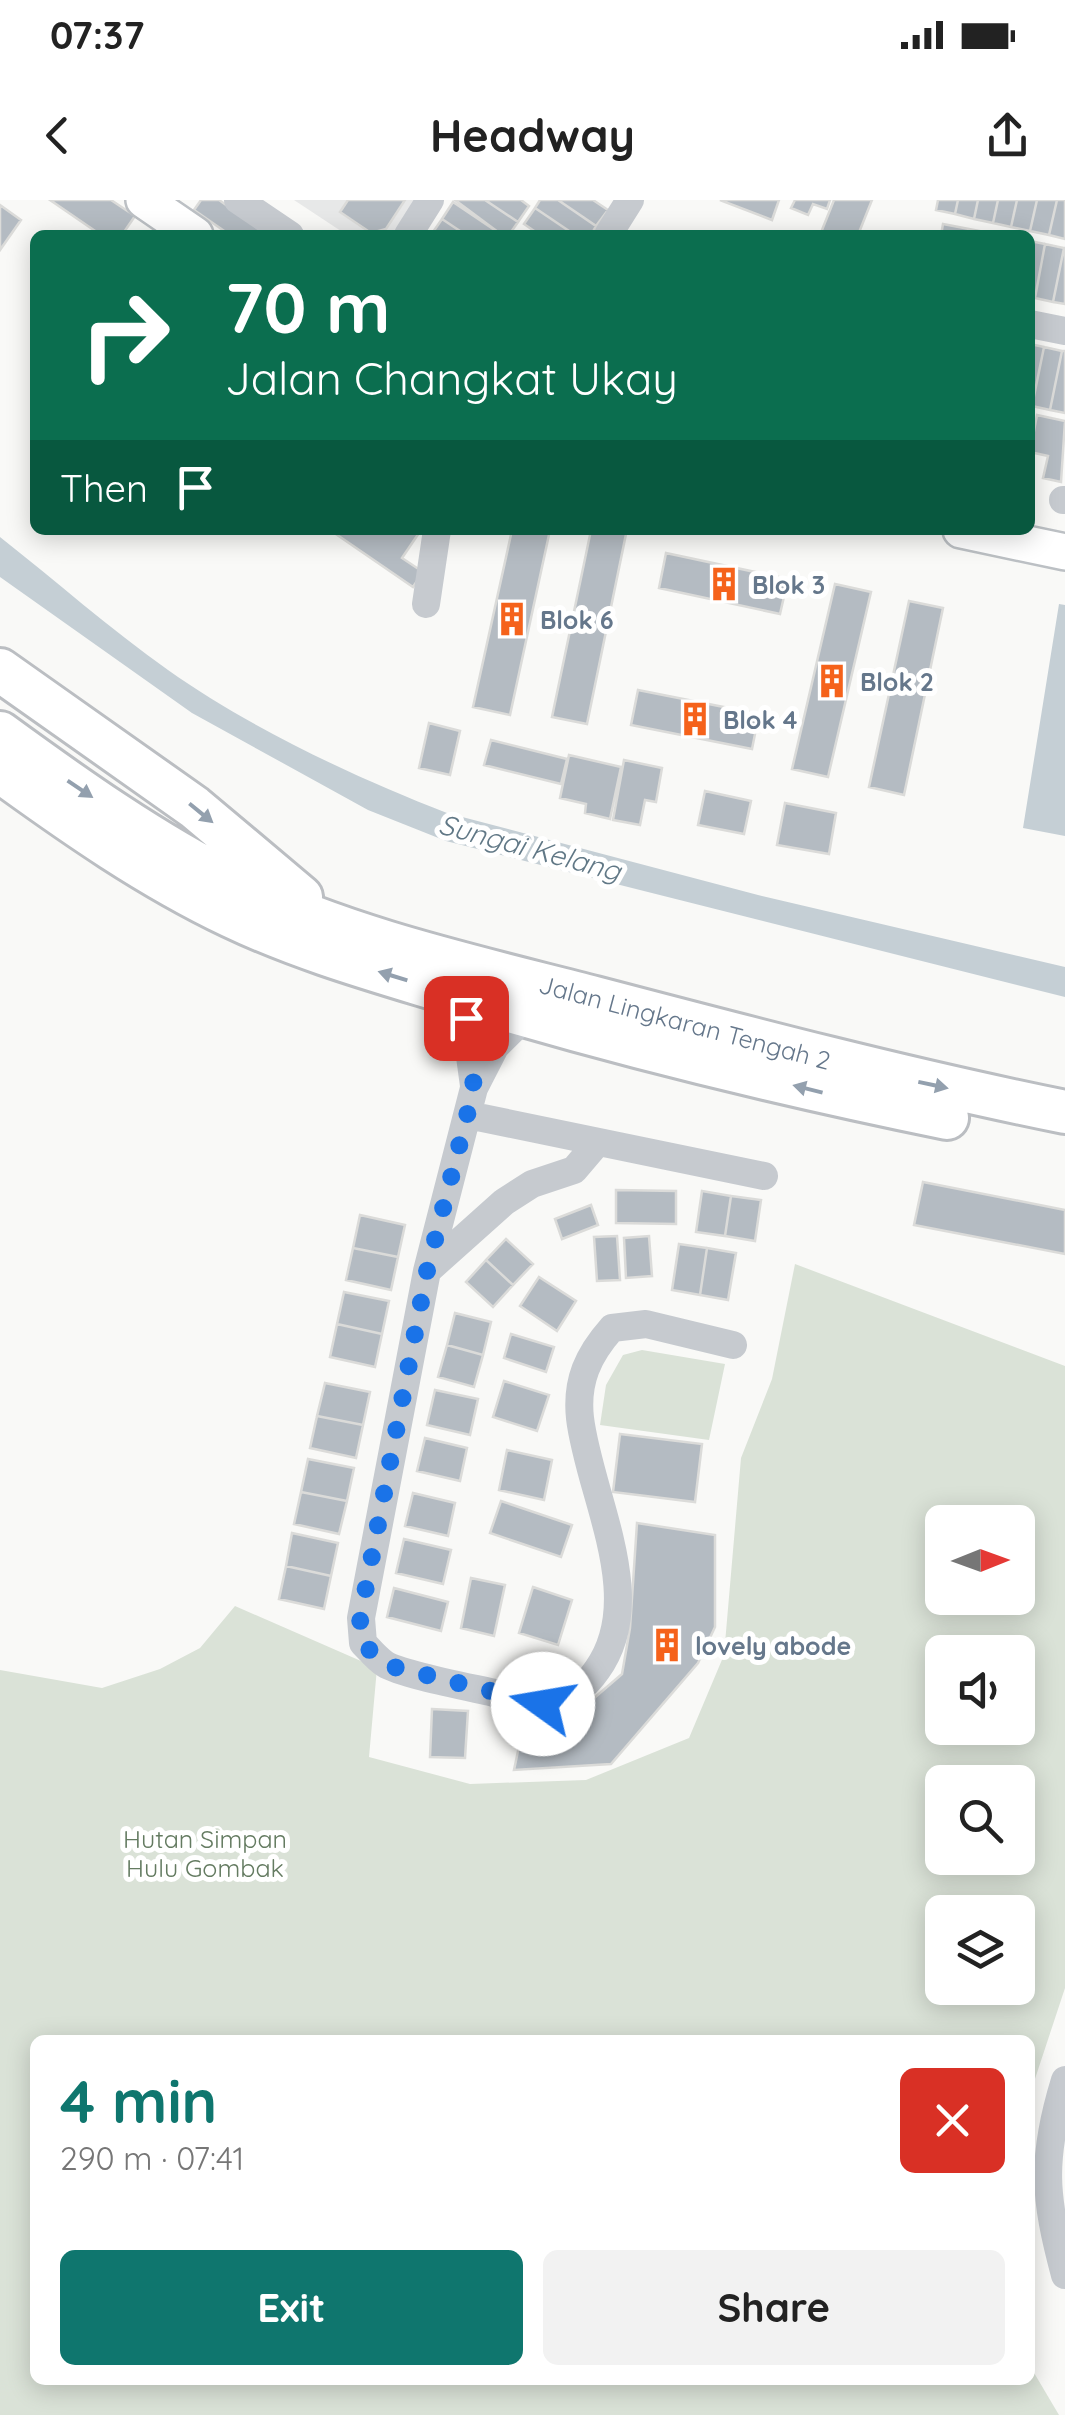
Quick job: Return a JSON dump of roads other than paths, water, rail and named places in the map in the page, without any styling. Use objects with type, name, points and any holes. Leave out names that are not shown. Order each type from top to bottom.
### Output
[{"type":"highway","points":[[0,670],[194,807],[332,923]]},
{"type":"highway","name":"Jalan Lingkaran Tengah 2","points":[[0,733],[98,802],[236,884],[332,923],[463,964],[878,1072],[1065,1112]]},
{"type":"highway","name":"Jalan Lingkaran Tengah 2","points":[[0,770],[88,833],[230,916],[320,954],[526,1016],[816,1092],[1065,1142]]},
{"type":"main road","points":[[157,204],[189,230]]},
{"type":"main road","points":[[985,535],[1065,552]]},
{"type":"street","points":[[238,200],[283,230]]},
{"type":"street","points":[[411,230],[430,200]]},
{"type":"street","points":[[618,230],[630,200]]},
{"type":"street","points":[[1035,325],[1065,331]]},
{"type":"street","points":[[426,604],[437,535]]},
{"type":"street","points":[[462,997],[471,1102]]},
{"type":"street","points":[[526,1016],[495,1047],[471,1102],[427,1271],[360,1618],[362,1643],[386,1665],[506,1696],[543,1704],[582,1691],[609,1654],[616,1610],[615,1561],[580,1416],[581,1385],[591,1351],[612,1328],[646,1324],[733,1345]]},
{"type":"street","points":[[471,1102],[597,1143],[764,1176]]},
{"type":"street","points":[[427,1271],[504,1202],[532,1184],[574,1170],[597,1143]]},
{"type":"street","points":[[1065,2080],[1050,2131],[1046,2181],[1065,2275]]},
{"type":"water","name":"Sungai Kelang","points":[[0,537],[168,670],[268,731],[376,784],[447,813],[758,895],[1065,967],[1065,997],[446,841],[368,810],[192,713],[0,577]]},
{"type":"water","points":[[1059,604],[1065,605],[1065,836],[1023,828]]},
{"type":"place","name":"Blok 3","points":[[724,584]]},
{"type":"place","name":"Blok 6","points":[[512,619]]},
{"type":"place","name":"Blok 2","points":[[832,681]]},
{"type":"place","name":"Blok 4","points":[[695,719]]},
{"type":"place","name":"lovely abode","points":[[667,1645]]},
{"type":"park label","name":"Hutan Simpan Hulu Gombak","points":[[205,1852]]}]
